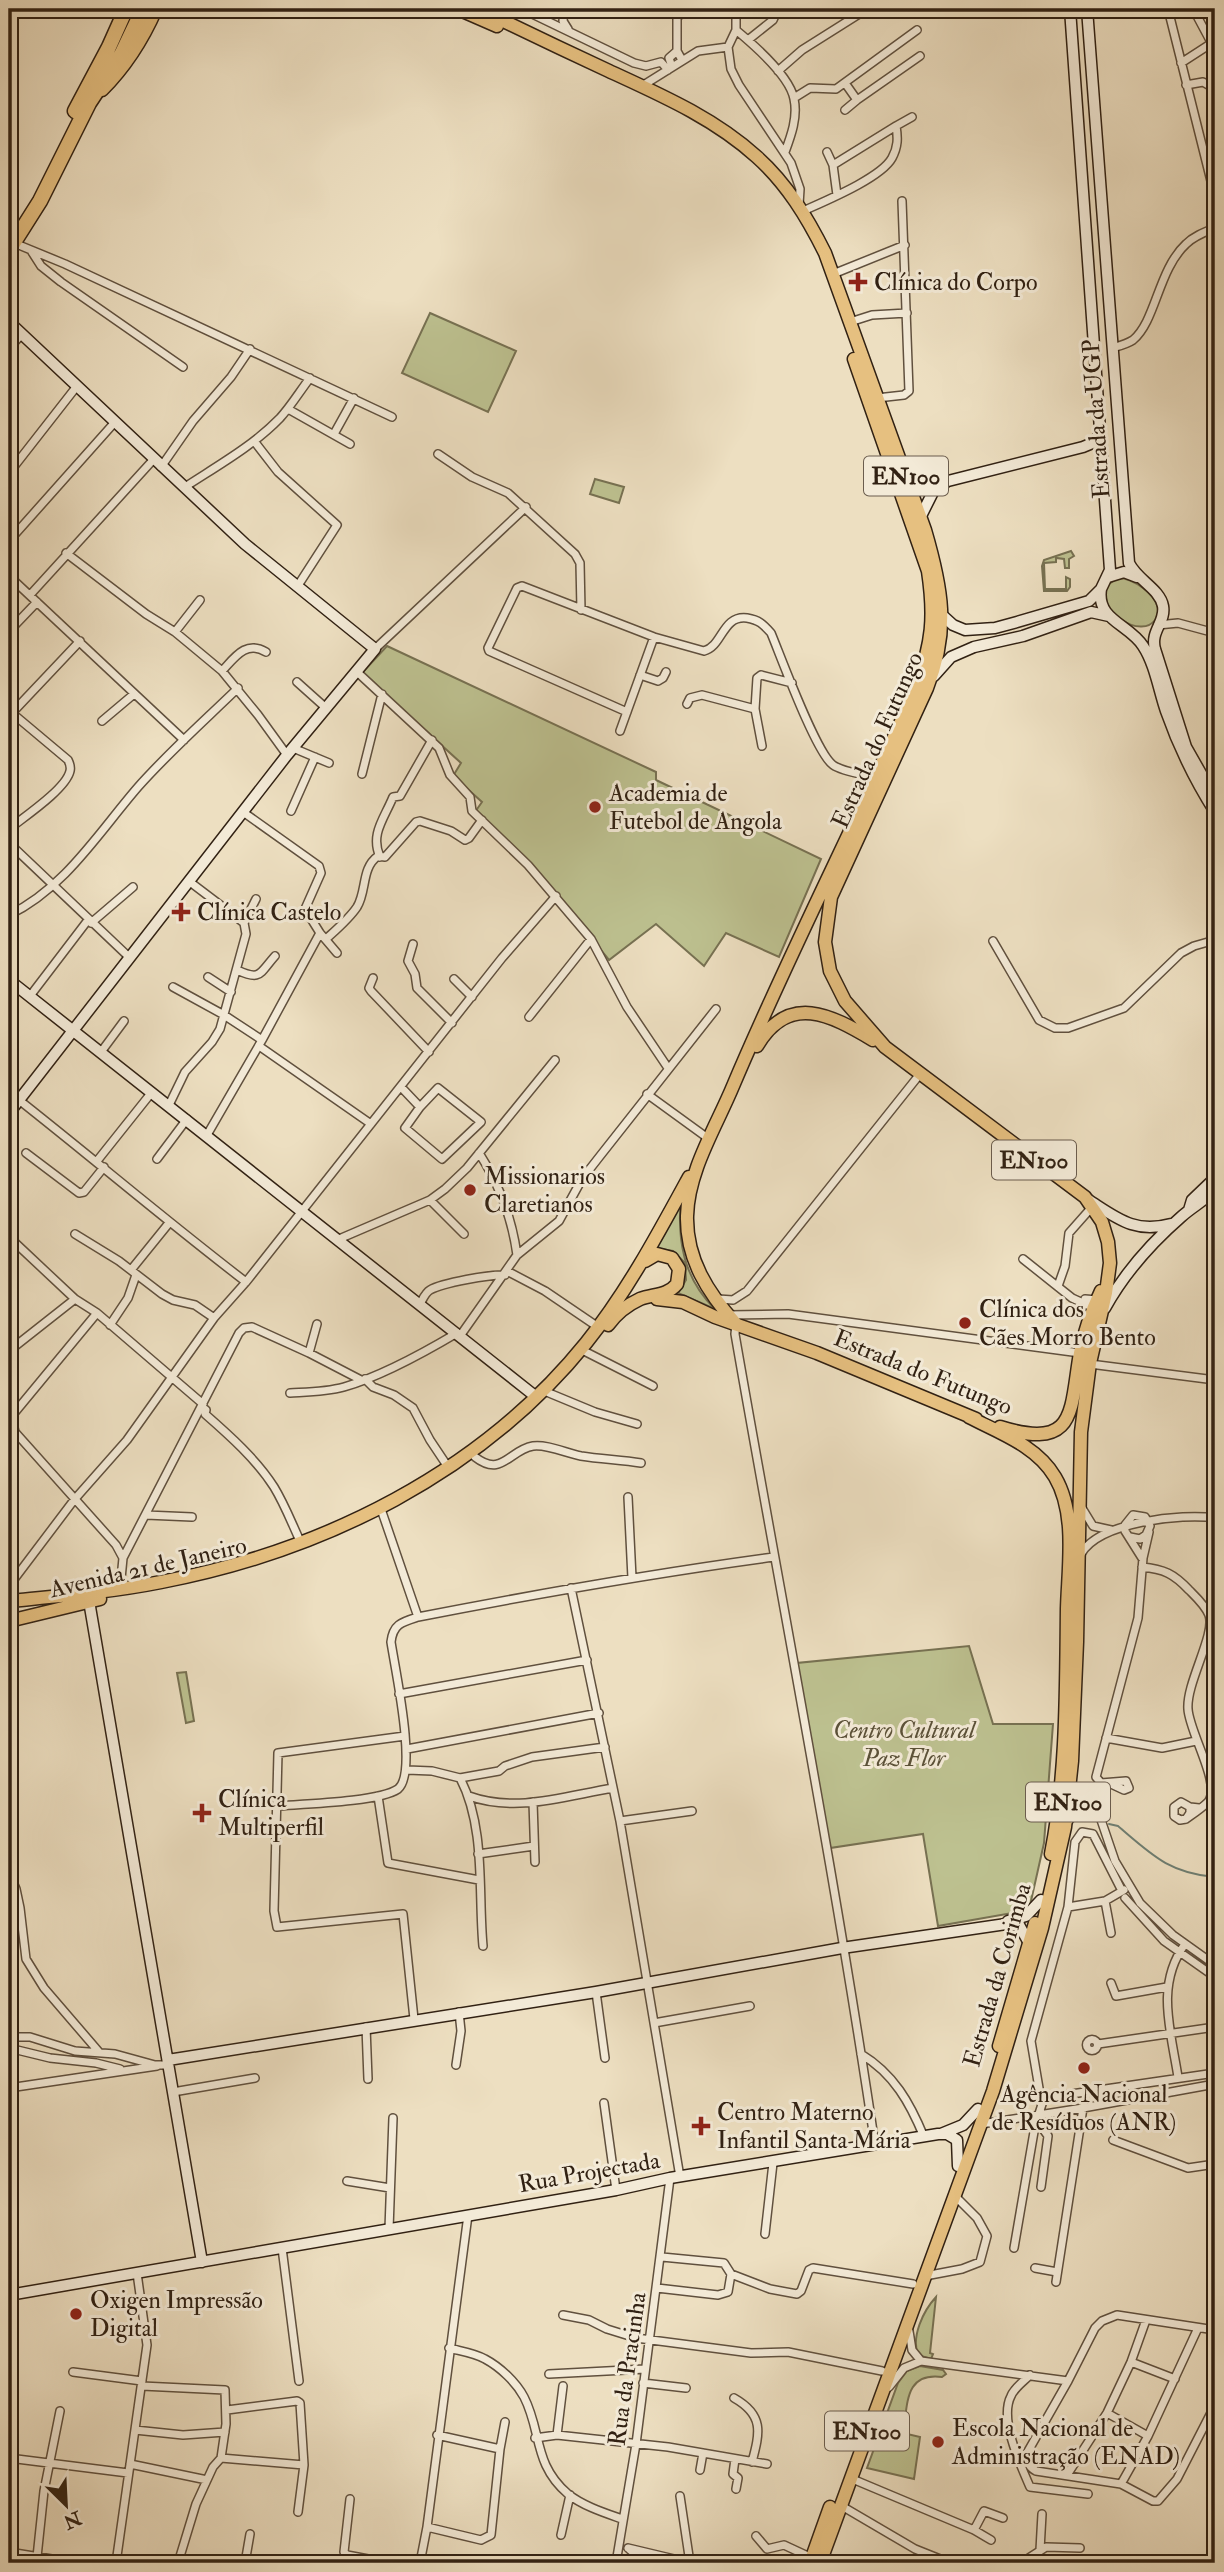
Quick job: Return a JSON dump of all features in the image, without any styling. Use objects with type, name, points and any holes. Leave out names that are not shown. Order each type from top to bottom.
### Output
[{"type":"highway","points":[[11,235],[85,101],[126,9]]},
{"type":"highway","points":[[85,101],[122,53],[143,9]]},
{"type":"main road","points":[[85,101],[118,9]]},
{"type":"main road","points":[[85,101],[122,70],[141,42],[156,9]]},
{"type":"main road","name":"Estrada do Futungo","points":[[458,9],[678,111],[716,133],[768,178],[807,233],[832,296],[928,571],[932,635],[924,665],[897,730],[834,860],[692,1183],[687,1217],[697,1269],[732,1319]]},
{"type":"main road","name":"Estrada do Futungo","points":[[479,9],[698,114],[740,142],[773,173],[801,209],[825,253],[920,518],[936,569],[942,615],[939,652],[928,688],[831,897],[826,928],[827,956],[836,986],[855,1015],[885,1047],[1088,1202],[1102,1222],[1108,1242],[1109,1274],[1088,1303],[1072,1406],[1055,1430],[1043,1435],[1028,1435],[970,1417],[732,1319],[670,1299],[654,1299],[630,1305]]},
{"type":"main road","points":[[942,615],[957,628],[972,631],[995,628],[1089,601],[1108,577],[1110,563],[1103,458],[1070,9]]},
{"type":"main road","name":"Estrada da UGP","points":[[1087,9],[1128,556],[1137,577],[1157,594],[1164,607]]},
{"type":"main road","points":[[9,322],[245,544],[375,649],[290,752],[9,1113]]},
{"type":"main road","points":[[904,471],[927,482],[948,481],[1083,447],[1095,442],[1100,433]]},
{"type":"main road","points":[[1083,447],[1096,449],[1103,458]]},
{"type":"main road","points":[[920,518],[933,492],[948,481]]},
{"type":"main road","points":[[1108,577],[1124,572],[1137,577]]},
{"type":"main road","points":[[1101,589],[1101,605],[1109,617]]},
{"type":"main road","points":[[1164,607],[1153,643],[1191,758],[1215,798]]},
{"type":"main road","points":[[928,688],[946,660],[974,646],[1023,636],[1091,612],[1109,617],[1133,634],[1147,653],[1182,755],[1215,812]]},
{"type":"main road","points":[[1133,634],[1148,632],[1158,625]]},
{"type":"main road","points":[[972,631],[967,640],[974,646]]},
{"type":"main road","points":[[9,980],[458,1335],[542,1394]]},
{"type":"main road","points":[[729,1096],[764,1034],[790,1015],[807,1012],[832,1017],[885,1047]]},
{"type":"main road","name":"Avenida 21 de Janeiro","points":[[9,1620],[67,1601],[214,1570],[301,1543],[394,1500],[449,1467],[498,1432],[542,1394],[584,1345],[653,1244],[709,1140]]},
{"type":"main road","points":[[1189,1210],[1192,1200],[1215,1178]]},
{"type":"main road","points":[[1088,1303],[1174,1223],[1215,1191]]},
{"type":"main road","points":[[1088,1202],[1132,1226],[1151,1228],[1174,1223]]},
{"type":"main road","points":[[622,1293],[651,1256],[668,1255],[678,1264],[679,1279],[673,1289],[640,1299],[630,1305]]},
{"type":"main road","name":"Estrada do Futungo","points":[[1080,1503],[1082,1432],[1090,1364],[1088,1303]]},
{"type":"main road","name":"Avenida 21 de Janeiro","points":[[67,1601],[89,1601],[163,1589],[261,1563],[324,1540],[382,1512],[475,1457],[586,1352],[612,1320],[630,1305]]},
{"type":"main road","name":"Estrada da Corimba","points":[[814,2561],[991,2074],[1041,1900],[1055,1835],[1062,1779],[1067,1641],[1066,1513],[1057,1481],[1043,1460],[1021,1444],[970,1417]]},
{"type":"main road","name":"Estrada da Corimba","points":[[814,2561],[828,2538],[981,2124],[1034,1958],[1052,1890],[1070,1785],[1080,1503]]},
{"type":"main road","points":[[9,1603],[67,1601]]},
{"type":"main road","points":[[89,1601],[202,2262]]},
{"type":"main road","points":[[999,1925],[1026,1916],[1041,1900]]},
{"type":"main road","points":[[168,2062],[414,2019],[596,1992],[842,1948],[999,1925],[1019,1925],[1029,1943]]},
{"type":"main road","name":"Rua Projectada","points":[[10,2294],[924,2137],[963,2125],[978,2109]]},
{"type":"main road","points":[[938,2134],[947,2134],[957,2140],[958,2166]]},
{"type":"main road","name":"Estrada da Corimba","points":[[826,2563],[828,2538]]},
{"type":"street","points":[[522,9],[634,62],[646,65],[661,62],[670,69]]},
{"type":"street","points":[[532,13],[539,14],[551,9],[553,23]]},
{"type":"street","points":[[682,60],[677,51],[677,18],[685,9]]},
{"type":"street","points":[[736,9],[736,30],[728,47],[731,69],[785,152],[796,174],[801,209],[837,195],[883,169],[891,161],[897,148],[896,126]]},
{"type":"street","points":[[748,40],[772,20],[778,9]]},
{"type":"street","points":[[778,71],[802,50],[867,9]]},
{"type":"street","points":[[1168,9],[1215,197]]},
{"type":"street","points":[[1181,63],[1213,42],[1197,16],[1188,9]]},
{"type":"street","points":[[553,23],[564,10]]},
{"type":"street","points":[[564,10],[563,21],[571,32]]},
{"type":"street","points":[[736,30],[778,71],[790,87],[794,98],[793,127],[785,152]]},
{"type":"street","points":[[794,98],[810,88],[836,89],[918,30]]},
{"type":"street","points":[[642,86],[698,51],[728,47]]},
{"type":"street","points":[[670,69],[669,58],[677,51]]},
{"type":"street","points":[[845,110],[920,56]]},
{"type":"street","points":[[1186,85],[1203,82],[1215,89]]},
{"type":"street","points":[[845,83],[857,100]]},
{"type":"street","points":[[833,165],[912,117]]},
{"type":"street","points":[[827,152],[833,165],[837,195]]},
{"type":"street","points":[[877,398],[904,395],[909,391],[902,201]]},
{"type":"street","points":[[1112,348],[1132,340],[1141,330],[1163,276],[1179,252],[1188,242],[1215,228]]},
{"type":"street","points":[[11,235],[61,282],[184,367]]},
{"type":"street","points":[[833,274],[905,245]]},
{"type":"street","points":[[32,252],[65,264],[392,417]]},
{"type":"street","points":[[850,322],[872,315],[907,313]]},
{"type":"street","points":[[9,348],[22,334]]},
{"type":"street","points":[[30,595],[66,552],[157,463],[231,377],[250,349]]},
{"type":"street","points":[[185,487],[254,441],[288,409],[310,378]]},
{"type":"street","points":[[9,473],[77,386]]},
{"type":"street","points":[[334,435],[354,398]]},
{"type":"street","points":[[288,409],[349,444]]},
{"type":"street","points":[[9,541],[115,422]]},
{"type":"street","points":[[254,441],[278,472],[337,525],[297,587]]},
{"type":"street","points":[[438,454],[472,477],[508,493],[578,558],[581,610]]},
{"type":"street","points":[[375,649],[526,508]]},
{"type":"street","points":[[66,552],[146,614],[175,632],[222,671],[290,752],[330,763]]},
{"type":"street","points":[[9,576],[184,740]]},
{"type":"street","points":[[627,712],[488,649],[519,586],[654,637],[704,651],[713,646],[728,624],[734,620],[741,617],[763,623],[771,633],[808,723],[829,761],[834,766],[874,777]]},
{"type":"street","points":[[175,632],[200,600]]},
{"type":"street","points":[[9,625],[14,626],[37,602]]},
{"type":"street","points":[[1164,607],[1178,623]]},
{"type":"street","points":[[1158,625],[1178,623],[1215,633]]},
{"type":"street","points":[[620,731],[654,637]]},
{"type":"street","points":[[9,829],[58,789],[70,773],[71,767],[68,760],[10,714],[80,641]]},
{"type":"street","points":[[222,671],[249,647],[258,647],[266,652]]},
{"type":"street","points":[[356,671],[432,740],[439,748],[450,775],[470,797],[472,811],[528,864],[591,939],[627,1007],[668,1068]]},
{"type":"street","points":[[640,675],[658,681],[666,672]]},
{"type":"street","points":[[762,746],[755,709],[759,675],[792,683]]},
{"type":"street","points":[[297,682],[326,708]]},
{"type":"street","points":[[9,915],[29,904],[52,885],[92,844],[137,789],[238,688]]},
{"type":"street","points":[[102,721],[134,694]]},
{"type":"street","points":[[362,774],[382,694]]},
{"type":"street","points":[[687,704],[690,698],[702,695],[755,709]]},
{"type":"street","points":[[380,857],[375,842],[379,828],[393,797],[400,796],[432,740]]},
{"type":"street","points":[[291,811],[315,757]]},
{"type":"street","points":[[243,813],[319,866],[321,873],[305,909],[337,953]]},
{"type":"street","points":[[207,1135],[323,936],[356,908],[367,870],[374,858],[387,855],[418,821],[451,831],[464,840],[469,838],[482,820]]},
{"type":"street","points":[[9,843],[129,957]]},
{"type":"street","points":[[190,882],[244,923]]},
{"type":"street","points":[[30,996],[90,921],[133,887]]},
{"type":"street","points":[[9,1586],[74,1500],[127,1440],[214,1318],[246,1282],[555,896]]},
{"type":"street","points":[[169,1105],[185,1072],[220,1029],[246,934],[244,923],[256,899]]},
{"type":"street","points":[[529,1017],[591,939]]},
{"type":"street","points":[[993,941],[1039,1020],[1055,1028],[1068,1028],[1124,1008],[1181,953],[1215,940]]},
{"type":"street","points":[[413,944],[408,961],[415,974],[417,988],[452,1023]]},
{"type":"street","points":[[237,970],[253,977],[257,976],[275,956]]},
{"type":"street","points":[[208,977],[231,992]]},
{"type":"street","points":[[373,978],[369,988],[371,991],[429,1052]]},
{"type":"street","points":[[454,979],[472,997]]},
{"type":"street","points":[[173,987],[225,1015],[371,1124]]},
{"type":"street","points":[[290,1393],[332,1390],[363,1380],[458,1335],[517,1255],[559,1221],[582,1180],[716,1009]]},
{"type":"street","points":[[101,1052],[124,1021]]},
{"type":"street","points":[[339,1239],[430,1200],[456,1179],[555,1060]]},
{"type":"street","points":[[715,1297],[724,1301],[733,1300],[747,1291],[920,1074]]},
{"type":"street","points":[[401,1087],[420,1107]]},
{"type":"street","points":[[440,1088],[481,1124],[442,1159],[405,1128],[420,1107],[440,1088]]},
{"type":"street","points":[[9,1090],[169,1223],[246,1282]]},
{"type":"street","points":[[26,1153],[79,1193],[84,1192],[100,1164],[152,1092]]},
{"type":"street","points":[[647,1094],[709,1140]]},
{"type":"street","points":[[157,1159],[187,1119]]},
{"type":"street","points":[[479,1153],[498,1184],[510,1219],[517,1255]]},
{"type":"street","points":[[430,1200],[464,1234]]},
{"type":"street","points":[[1058,1286],[1065,1266],[1067,1237],[1088,1202]]},
{"type":"street","points":[[110,1325],[128,1298],[133,1272],[169,1223]]},
{"type":"street","points":[[75,1234],[162,1294],[173,1300],[195,1305],[214,1318]]},
{"type":"street","points":[[9,1237],[75,1299],[172,1376],[203,1405],[205,1414],[267,1478],[281,1500],[301,1543]]},
{"type":"street","points":[[1023,1259],[1058,1286],[1088,1303]]},
{"type":"street","points":[[420,1304],[427,1292],[437,1288],[506,1273],[545,1291],[598,1327]]},
{"type":"street","points":[[9,1351],[75,1299]]},
{"type":"street","points":[[11,1417],[97,1314]]},
{"type":"street","points":[[875,2145],[862,2054],[732,1319],[788,1314],[1080,1353]]},
{"type":"street","points":[[309,1353],[317,1324]]},
{"type":"street","points":[[120,1589],[123,1558],[244,1328],[252,1327],[394,1395],[413,1408],[424,1431],[449,1467]]},
{"type":"street","points":[[586,1352],[653,1386]]},
{"type":"street","points":[[1090,1364],[1215,1380]]},
{"type":"street","points":[[542,1394],[637,1424]]},
{"type":"street","points":[[9,1408],[15,1432],[112,1540],[123,1558]]},
{"type":"street","points":[[475,1457],[488,1465],[500,1464],[536,1446],[582,1456],[640,1462]]},
{"type":"street","points":[[628,1497],[632,1578]]},
{"type":"street","points":[[1080,1503],[1093,1526],[1101,1530],[1116,1530]]},
{"type":"street","points":[[382,1512],[418,1617]]},
{"type":"street","points":[[146,1515],[192,1517]]},
{"type":"street","points":[[1079,1558],[1089,1543],[1116,1530],[1199,1515],[1215,1518]]},
{"type":"street","points":[[1109,1783],[1101,1783],[1096,1777],[1138,1618],[1149,1522]]},
{"type":"street","points":[[1124,1528],[1143,1558]]},
{"type":"street","points":[[1130,1537],[1140,1539],[1149,1532]]},
{"type":"street","points":[[276,1806],[378,1796],[402,1785],[407,1770],[407,1749],[392,1634],[400,1623],[418,1617],[571,1588],[774,1557]]},
{"type":"street","points":[[1142,1567],[1167,1571],[1175,1576],[1202,1603],[1209,1616],[1210,1629],[1193,1676],[1188,1700],[1189,1720],[1212,1783],[1208,1802],[1186,1819],[1176,1818],[1173,1810],[1176,1804],[1181,1802],[1189,1807],[1199,1808]]},
{"type":"street","name":"Rua da Pracinha","points":[[571,1588],[620,1821],[654,2023],[675,2178],[616,2563]]},
{"type":"street","points":[[399,1694],[586,1660]]},
{"type":"street","points":[[407,1749],[599,1713]]},
{"type":"street","points":[[405,1736],[280,1751],[276,1806],[276,1926],[403,1914],[414,2019]]},
{"type":"street","points":[[1106,1738],[1162,1748],[1196,1741]]},
{"type":"street","points":[[407,1770],[432,1771],[460,1778],[499,1771],[505,1766],[532,1757],[605,1747]]},
{"type":"street","points":[[460,1778],[469,1796],[478,1854],[482,1946]]},
{"type":"street","points":[[1070,1785],[1101,1818],[1127,1892],[1151,1916],[1215,1965]]},
{"type":"street","points":[[469,1796],[489,1803],[513,1805],[613,1788]]},
{"type":"street","points":[[378,1796],[388,1863],[479,1880]]},
{"type":"street","points":[[533,1802],[535,1862]]},
{"type":"street","points":[[1186,1819],[1190,1814],[1189,1807]]},
{"type":"street","points":[[1065,1826],[1079,1810],[1095,1809]]},
{"type":"street","points":[[620,1821],[692,1811]]},
{"type":"street","points":[[9,1820],[9,1836]]},
{"type":"street","points":[[1013,2248],[1035,2126],[1044,2098],[1039,2089],[1031,2041],[1068,1907],[1075,1842],[1082,1832],[1093,1834],[1148,1926],[1178,1954],[1215,1977]]},
{"type":"street","points":[[478,1854],[534,1846]]},
{"type":"street","points":[[9,1850],[9,1873],[20,1908],[26,1959],[44,1988],[99,2052]]},
{"type":"street","points":[[1068,1907],[1105,1900],[1127,1892]]},
{"type":"street","points":[[1105,1900],[1111,1933]]},
{"type":"street","points":[[1178,2077],[1167,1987],[1169,1974],[1185,1944]]},
{"type":"street","points":[[1111,1983],[1115,1996],[1167,1987]]},
{"type":"street","points":[[596,1992],[605,2058]]},
{"type":"street","points":[[654,2023],[750,2007]]},
{"type":"street","points":[[456,2065],[461,2031],[459,2012]]},
{"type":"street","points":[[366,2027],[369,2050],[368,2079]]},
{"type":"street","points":[[1098,2045],[1215,2027]]},
{"type":"street","points":[[9,2037],[30,2037],[75,2051],[115,2054],[155,2064],[168,2062]]},
{"type":"street","points":[[9,2048],[41,2057],[87,2061],[113,2069],[131,2070]]},
{"type":"street","points":[[862,2054],[879,2067],[908,2100],[924,2137]]},
{"type":"street","points":[[9,2088],[168,2062]]},
{"type":"street","points":[[1044,2098],[1215,2073]]},
{"type":"street","points":[[173,2092],[256,2078]]},
{"type":"street","points":[[981,2124],[1215,2084]]},
{"type":"street","points":[[604,2103],[616,2190]]},
{"type":"street","points":[[1056,2282],[1083,2108]]},
{"type":"street","points":[[389,2229],[393,2118]]},
{"type":"street","points":[[1035,2126],[1043,2129],[1048,2136],[1041,2187]]},
{"type":"street","points":[[1113,2140],[1188,2168],[1215,2164]]},
{"type":"street","points":[[765,2234],[773,2163]]},
{"type":"street","points":[[347,2181],[390,2188]]},
{"type":"street","points":[[925,2276],[962,2269],[980,2262],[987,2236],[977,2218],[954,2196]]},
{"type":"street","points":[[419,2563],[468,2215]]},
{"type":"street","points":[[282,2248],[299,2381]]},
{"type":"street","points":[[662,2257],[724,2263],[732,2274],[770,2289],[797,2294],[802,2291],[809,2270],[813,2268],[913,2284]]},
{"type":"street","points":[[1035,2268],[1057,2272]]},
{"type":"street","points":[[116,2563],[147,2338],[137,2273]]},
{"type":"street","points":[[657,2288],[723,2294],[729,2289],[732,2274]]},
{"type":"street","points":[[9,2377],[10,2294]]},
{"type":"street","points":[[564,2315],[589,2320],[622,2335],[650,2340],[751,2353],[788,2352],[882,2371]]},
{"type":"street","points":[[1215,2330],[1117,2315],[1102,2320],[1095,2328],[1027,2453],[1030,2468],[1036,2472],[1121,2484],[1153,2501],[1162,2498],[1191,2455],[1215,2407]]},
{"type":"street","points":[[910,2316],[909,2341],[915,2357],[921,2361]]},
{"type":"street","points":[[1067,2475],[1107,2413],[1131,2362],[1146,2320]]},
{"type":"street","points":[[1121,2484],[1148,2436],[1198,2328]]},
{"type":"street","points":[[449,2348],[486,2359],[516,2385],[529,2410],[546,2467],[570,2496],[622,2519]]},
{"type":"street","points":[[877,2405],[897,2374],[912,2363],[921,2361],[1068,2381]]},
{"type":"street","points":[[1131,2362],[1175,2379]]},
{"type":"street","points":[[549,2374],[645,2369]]},
{"type":"street","points":[[73,2372],[142,2383],[225,2390],[227,2410],[221,2458],[207,2480],[189,2524],[178,2563]]},
{"type":"street","points":[[1030,2375],[1010,2396],[1007,2413],[1009,2429],[1030,2487],[1088,2494]]},
{"type":"street","points":[[643,2383],[686,2388]]},
{"type":"street","points":[[557,2435],[563,2386]]},
{"type":"street","points":[[734,2398],[751,2410],[758,2428],[752,2462]]},
{"type":"street","points":[[227,2410],[297,2401],[301,2406],[304,2465],[298,2512]]},
{"type":"street","points":[[37,2557],[39,2521],[48,2463],[60,2411]]},
{"type":"street","points":[[1107,2413],[1148,2436]]},
{"type":"street","points":[[426,2527],[481,2540],[491,2535],[505,2423]]},
{"type":"street","points":[[135,2430],[183,2435],[225,2432]]},
{"type":"street","points":[[437,2435],[500,2449]]},
{"type":"street","points":[[536,2438],[557,2435],[767,2464]]},
{"type":"street","points":[[700,2470],[702,2453]]},
{"type":"street","points":[[9,2458],[129,2468],[207,2480]]},
{"type":"street","points":[[221,2458],[304,2465]]},
{"type":"street","points":[[735,2459],[733,2474],[738,2478],[736,2489]]},
{"type":"street","points":[[849,2478],[974,2530],[990,2540]]},
{"type":"street","points":[[561,2535],[570,2496]]},
{"type":"street","points":[[619,2546],[691,2563],[680,2496]]},
{"type":"street","points":[[351,2499],[344,2552],[347,2555],[389,2563]]},
{"type":"street","points":[[840,2505],[915,2549],[950,2563]]},
{"type":"street","points":[[974,2530],[985,2511],[1003,2518]]},
{"type":"street","points":[[1040,2550],[1042,2514]]},
{"type":"street","points":[[246,2563],[250,2534]]},
{"type":"street","points":[[756,2536],[767,2549],[781,2544],[814,2561]]},
{"type":"street","points":[[1021,2563],[1040,2550],[1058,2547],[1080,2549]]},
{"type":"street","points":[[628,2548],[646,2563]]},
{"type":"street","points":[[9,2552],[76,2563]]},
{"type":"green space","points":[[430,313],[516,351],[488,412],[402,373]]},
{"type":"green space","points":[[595,479],[624,487],[619,503],[590,494]]},
{"type":"green space","points":[[1071,551],[1074,556],[1069,559],[1069,568],[1065,568],[1064,559],[1056,558],[1056,562],[1044,563],[1045,589],[1066,589],[1066,577],[1070,579],[1070,587],[1067,591],[1044,591],[1042,566],[1044,560]]},
{"type":"green space","points":[[1118,578],[1134,582],[1152,597],[1158,613],[1150,625],[1131,625],[1109,610],[1103,592],[1106,586]]},
{"type":"green space","name":"Academia de Futebol de Angola","points":[[387,646],[656,772],[656,780],[821,859],[779,957],[726,933],[704,966],[656,924],[609,960],[526,858],[475,812],[482,802],[453,776],[461,763],[362,673]]},
{"type":"green space","points":[[681,1197],[680,1228],[684,1257],[696,1284],[715,1309],[678,1293],[686,1280],[685,1263],[673,1251],[655,1248]]},
{"type":"green space","name":"Centro Cultural Paz Flor","points":[[969,1646],[993,1724],[1053,1724],[1044,1843],[1029,1910],[938,1926],[923,1834],[830,1848],[797,1663]]},
{"type":"green space","points":[[186,1672],[194,1721],[186,1723],[177,1673]]},
{"type":"green space","points":[[936,2297],[931,2359],[918,2355],[916,2340],[923,2317]]},
{"type":"green space","points":[[920,2366],[943,2370],[946,2374],[921,2380],[914,2385],[910,2393],[903,2433],[920,2437],[914,2479],[867,2468],[898,2383],[907,2371]]},
{"type":"waterway","points":[[1109,1824],[1118,1826],[1152,1854],[1173,1867],[1215,1877]]},
{"type":"place","name":"Clínica do Corpo","points":[[858,282]]},
{"type":"place","name":"Academia de Futebol de Angola","points":[[595,807]]},
{"type":"place","name":"Clínica Castelo","points":[[181,912]]},
{"type":"place","name":"Missionarios Claretianos","points":[[470,1190]]},
{"type":"place","name":"Clínica dos Cães Morro Bento","points":[[965,1323]]},
{"type":"place","name":"Clínica Multiperfil","points":[[202,1813]]},
{"type":"place","name":"Agência Nacional de Resíduos (ANR)","points":[[1084,2068]]},
{"type":"place","name":"Centro Materno Infantil Santa Mária","points":[[701,2126]]},
{"type":"place","name":"Oxigen Impressão Digital","points":[[76,2314]]},
{"type":"place","name":"Escola Nacional de Administração (ENAD)","points":[[938,2442]]}]
